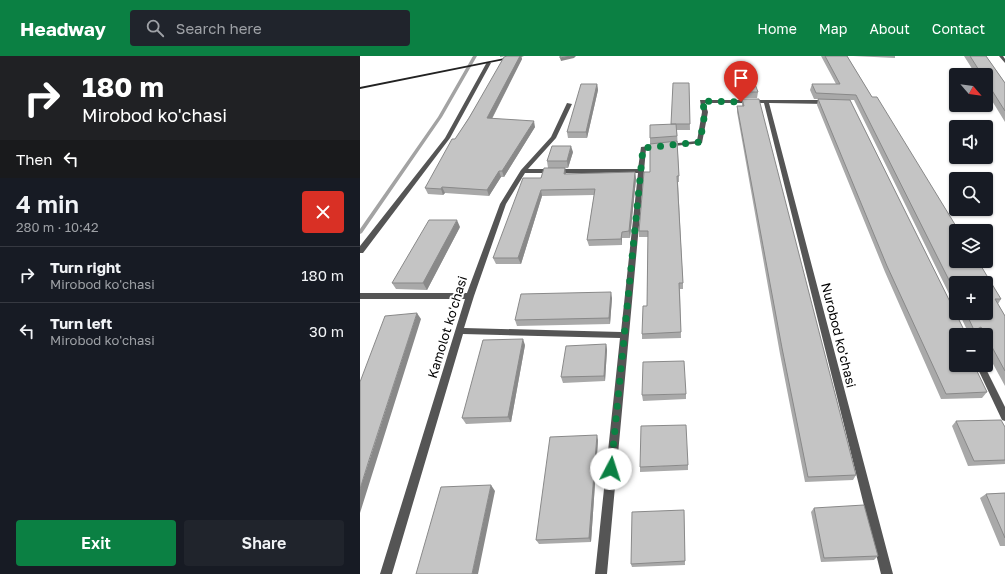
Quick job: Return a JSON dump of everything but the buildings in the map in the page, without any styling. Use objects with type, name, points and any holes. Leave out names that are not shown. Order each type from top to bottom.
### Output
[{"type":"main road","points":[[360,88],[522,56]]},
{"type":"street","points":[[1001,56],[1005,62]]},
{"type":"street","points":[[360,251],[447,138],[489,63]]},
{"type":"street","points":[[601,574],[643,148],[700,142],[705,112],[702,101],[836,102]]},
{"type":"street","name":"Nurobod ko'chasi","points":[[766,102],[886,574]]},
{"type":"street","name":"Kamolot ko'chasi","points":[[386,574],[470,296],[503,204],[523,171],[552,138],[569,104]]},
{"type":"street","points":[[523,171],[640,170]]},
{"type":"street","points":[[360,296],[470,296]]},
{"type":"street","points":[[459,331],[624,335]]},
{"type":"street","points":[[983,372],[1005,417]]},
{"type":"waterway","points":[[360,232],[440,117],[475,56]]},
{"type":"route","points":[[611,469],[643,148],[700,142],[705,112],[702,101],[741,102]]}]
